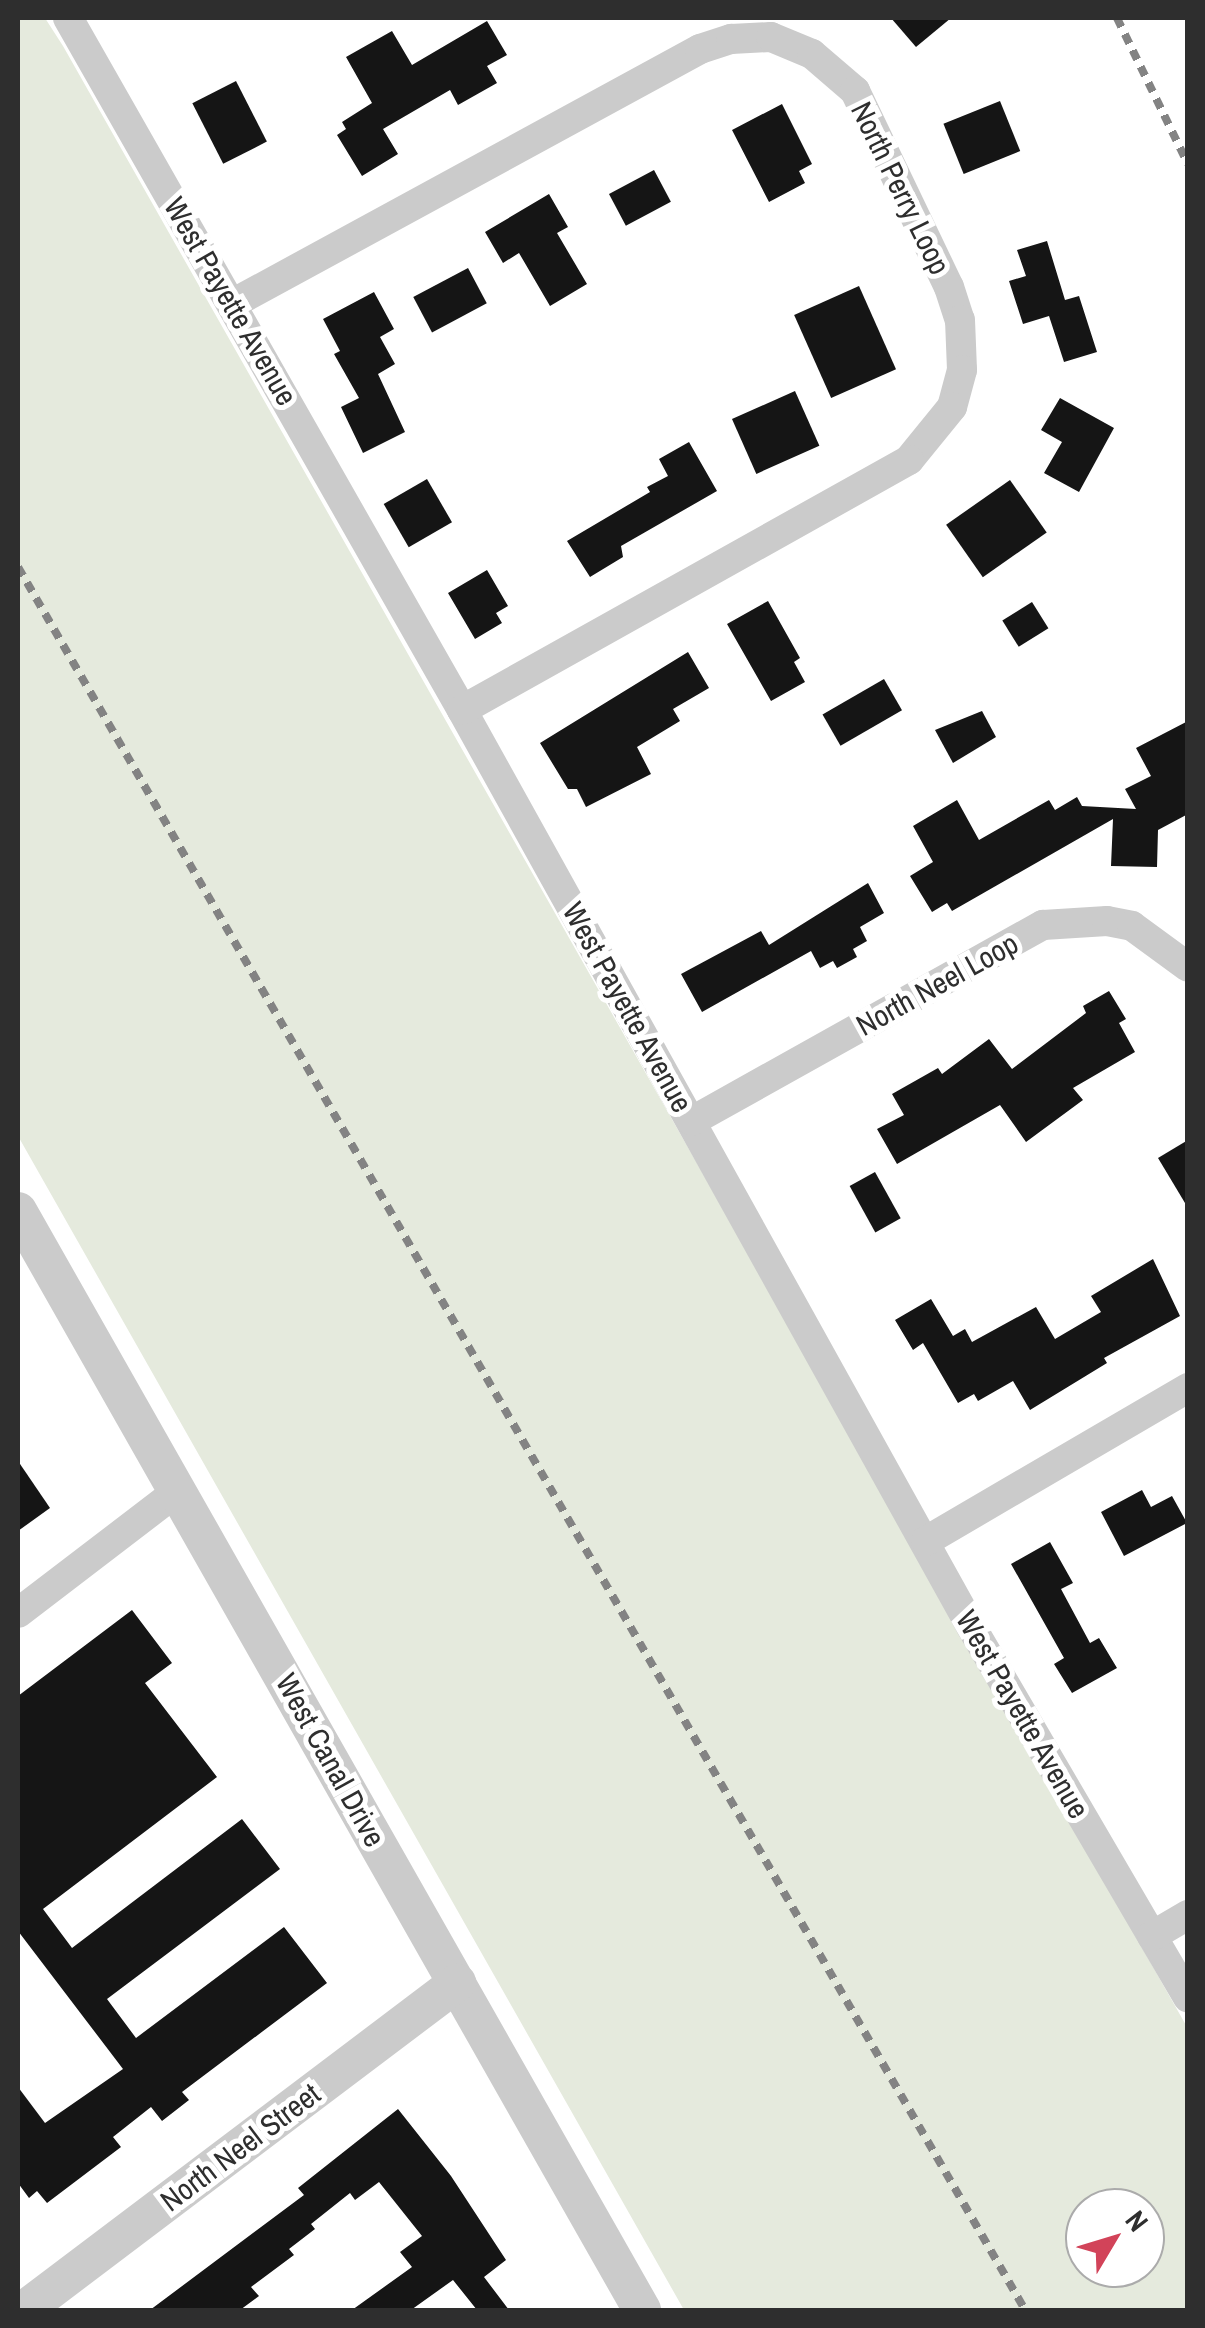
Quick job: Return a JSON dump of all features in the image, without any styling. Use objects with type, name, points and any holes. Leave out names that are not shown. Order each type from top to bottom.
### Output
[{"type":"street","name":"West Payette Avenue","points":[[68,18],[462,710],[926,1541],[1188,1997]]},
{"type":"street","name":"North Perry Loop","points":[[232,304],[700,49],[731,39],[771,37],[812,54],[855,91],[950,287],[960,320],[962,370],[952,407],[909,460],[462,710]]},
{"type":"street","name":"North Neel Loop","points":[[692,1121],[1043,925],[1107,921],[1132,926],[1188,967]]},
{"type":"street","name":"West Canal Drive","points":[[18,1211],[642,2310]]},
{"type":"street","points":[[926,1541],[1188,1388]]},
{"type":"street","points":[[18,1613],[179,1490]]},
{"type":"street","points":[[1152,1936],[1188,1915]]},
{"type":"street","name":"North Neel Street","points":[[23,2305],[457,1983]]},
{"type":"shaded area","points":[[18,18],[45,18],[63,46],[1187,2027],[1187,2310],[684,2310],[18,1136]]},
{"type":"building","points":[[891,18],[951,18],[916,47]]},
{"type":"building","points":[[487,21],[507,55],[487,66],[497,83],[458,105],[450,90],[383,129],[398,154],[362,176],[337,135],[346,129],[342,122],[372,103],[346,57],[392,31],[412,65]]},
{"type":"building","points":[[236,81],[267,142],[223,164],[192,103]]},
{"type":"building","points":[[1000,101],[1020,151],[964,174],[943,124]]},
{"type":"building","points":[[782,104],[812,164],[799,171],[805,183],[769,202],[732,130]]},
{"type":"building","points":[[654,170],[671,202],[626,226],[609,194]]},
{"type":"building","points":[[549,194],[568,227],[557,233],[587,284],[550,306],[519,253],[503,263],[485,232]]},
{"type":"building","points":[[1047,241],[1065,300],[1079,296],[1097,352],[1064,362],[1049,316],[1023,324],[1009,281],[1026,276],[1017,250]]},
{"type":"building","points":[[468,268],[487,303],[432,332],[413,297]]},
{"type":"building","points":[[859,286],[896,369],[831,398],[794,315]]},
{"type":"building","points":[[374,292],[394,329],[380,337],[395,364],[378,374],[405,432],[363,453],[341,407],[359,398],[334,354],[340,351],[323,319]]},
{"type":"building","points":[[795,391],[819,446],[756,474],[732,419]]},
{"type":"building","points":[[1060,398],[1114,428],[1079,492],[1044,473],[1062,442],[1041,430]]},
{"type":"building","points":[[689,442],[717,491],[621,546],[623,557],[590,577],[567,541],[650,492],[647,487],[668,476],[659,459]]},
{"type":"building","points":[[427,479],[452,522],[409,547],[384,504]]},
{"type":"building","points":[[1010,480],[1047,532],[983,577],[946,525]]},
{"type":"building","points":[[487,570],[508,606],[496,613],[502,623],[475,639],[448,593]]},
{"type":"building","points":[[768,601],[800,658],[794,662],[805,682],[771,701],[727,624]]},
{"type":"building","points":[[1032,602],[1048,628],[1019,647],[1002,621]]},
{"type":"building","points":[[688,652],[709,688],[673,709],[680,721],[637,747],[651,774],[586,807],[577,789],[568,789],[540,743]]},
{"type":"building","points":[[884,679],[902,710],[841,746],[823,714]]},
{"type":"building","points":[[982,711],[996,737],[953,763],[935,730]]},
{"type":"building","points":[[1188,721],[1188,814],[1158,830],[1157,867],[1111,866],[1113,819],[952,911],[947,903],[932,912],[910,876],[933,862],[913,826],[957,800],[979,840],[1049,800],[1055,810],[1077,797],[1082,806],[1136,809],[1125,789],[1151,776],[1136,748]]},
{"type":"building","points":[[868,883],[884,913],[860,927],[867,941],[853,949],[857,957],[837,968],[833,961],[820,968],[811,951],[702,1012],[681,974],[761,931],[769,945]]},
{"type":"building","points":[[1109,991],[1126,1019],[1119,1023],[1135,1052],[1073,1088],[1083,1100],[1026,1142],[1000,1105],[897,1164],[877,1129],[904,1115],[892,1094],[938,1068],[942,1074],[989,1039],[1012,1069],[1086,1013],[1083,1006]]},
{"type":"building","points":[[1188,1140],[1188,1208],[1158,1158]]},
{"type":"building","points":[[875,1172],[901,1218],[875,1232],[850,1186]]},
{"type":"building","points":[[1153,1259],[1180,1316],[1104,1358],[1107,1363],[1030,1410],[1013,1381],[978,1401],[974,1394],[958,1403],[923,1343],[913,1350],[895,1320],[931,1299],[953,1336],[965,1329],[972,1342],[1036,1307],[1055,1339],[1101,1312],[1091,1296]]},
{"type":"building","points":[[18,1461],[50,1508],[18,1531]]},
{"type":"building","points":[[1142,1490],[1151,1507],[1172,1496],[1187,1523],[1124,1556],[1101,1512]]},
{"type":"building","points":[[1050,1542],[1073,1583],[1061,1589],[1090,1643],[1099,1638],[1117,1668],[1072,1693],[1054,1664],[1064,1658],[1011,1564]]},
{"type":"building","points":[[132,1610],[172,1663],[145,1683],[217,1777],[43,1909],[72,1948],[242,1819],[280,1869],[107,1999],[136,2038],[284,1927],[327,1983],[182,2092],[189,2100],[162,2121],[151,2107],[113,2137],[121,2147],[47,2203],[37,2191],[29,2198],[18,2183],[18,2087],[45,2123],[123,2069],[18,1931],[18,1696]]},
{"type":"building","points":[[398,2109],[451,2176],[506,2260],[484,2277],[509,2310],[477,2310],[453,2280],[411,2310],[352,2310],[412,2267],[400,2252],[422,2236],[379,2182],[355,2200],[350,2193],[311,2224],[315,2229],[289,2249],[294,2255],[251,2287],[259,2296],[240,2310],[150,2310],[304,2195],[298,2188]]},
{"type":"railway","points":[[1117,18],[1188,164]]},
{"type":"railway","points":[[18,567],[1025,2310]]}]
